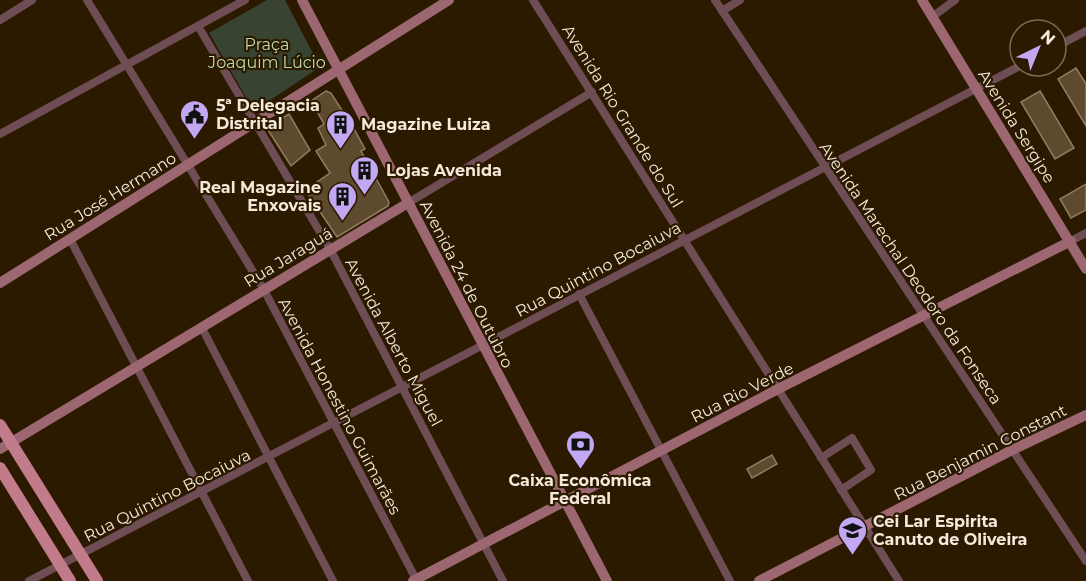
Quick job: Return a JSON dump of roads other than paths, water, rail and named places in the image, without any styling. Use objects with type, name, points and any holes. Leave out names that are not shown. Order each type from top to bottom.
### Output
[{"type":"main road","points":[[0,424],[5,446],[97,581]]},
{"type":"main road","points":[[0,468],[70,581]]},
{"type":"street","points":[[0,20],[32,0]]},
{"type":"street","name":"Avenida Honestino Guimarães","points":[[87,0],[263,288],[415,580]]},
{"type":"street","points":[[0,134],[245,0]]},
{"type":"street","name":"Avenida 24 de Outubro","points":[[302,0],[607,581]]},
{"type":"street","name":"Rua José Hermano","points":[[0,283],[449,0]]},
{"type":"street","name":"Avenida Rio Grande do Sul","points":[[534,0],[899,581]]},
{"type":"street","name":"Avenida Marechal Deodoro da Fonseca","points":[[715,0],[1086,561]]},
{"type":"street","points":[[722,11],[740,0]]},
{"type":"street","name":"Avenida Sergipe","points":[[922,0],[1086,269]]},
{"type":"street","points":[[932,17],[955,0]]},
{"type":"street","name":"Avenida Alberto Miguel","points":[[198,26],[330,249],[503,581]]},
{"type":"street","points":[[1068,41],[1086,31]]},
{"type":"street","name":"Rua Quintino Bocaiuva","points":[[29,581],[1008,72]]},
{"type":"street","name":"Rua Jaraguá","points":[[5,446],[202,328],[263,288],[592,92]]},
{"type":"street","name":"Rua Rio Verde","points":[[415,580],[565,504],[661,450],[778,389],[1086,233]]},
{"type":"street","points":[[70,239],[248,581]]},
{"type":"street","points":[[579,294],[729,581]]},
{"type":"street","points":[[202,328],[333,581]]},
{"type":"street","name":"Rua Benjamin Constant","points":[[759,581],[1012,450],[1086,415]]},
{"type":"street","points":[[821,458],[852,438],[871,470],[841,489]]},
{"type":"place","name":"5ª Delegacia Distrital","points":[[195,140]]},
{"type":"place","name":"Magazine Luiza","points":[[340,150]]},
{"type":"place","name":"Lojas Avenida","points":[[365,196]]},
{"type":"place","name":"Real Magazine Enxovais","points":[[342,222]]},
{"type":"place","name":"Caixa Econômica Federal","points":[[580,470]]},
{"type":"place","name":"Cei Lar Espirita Canuto de Oliveira","points":[[852,556]]},
{"type":"park label","name":"Praça Joaquim Lúcio","points":[[267,53]]}]
